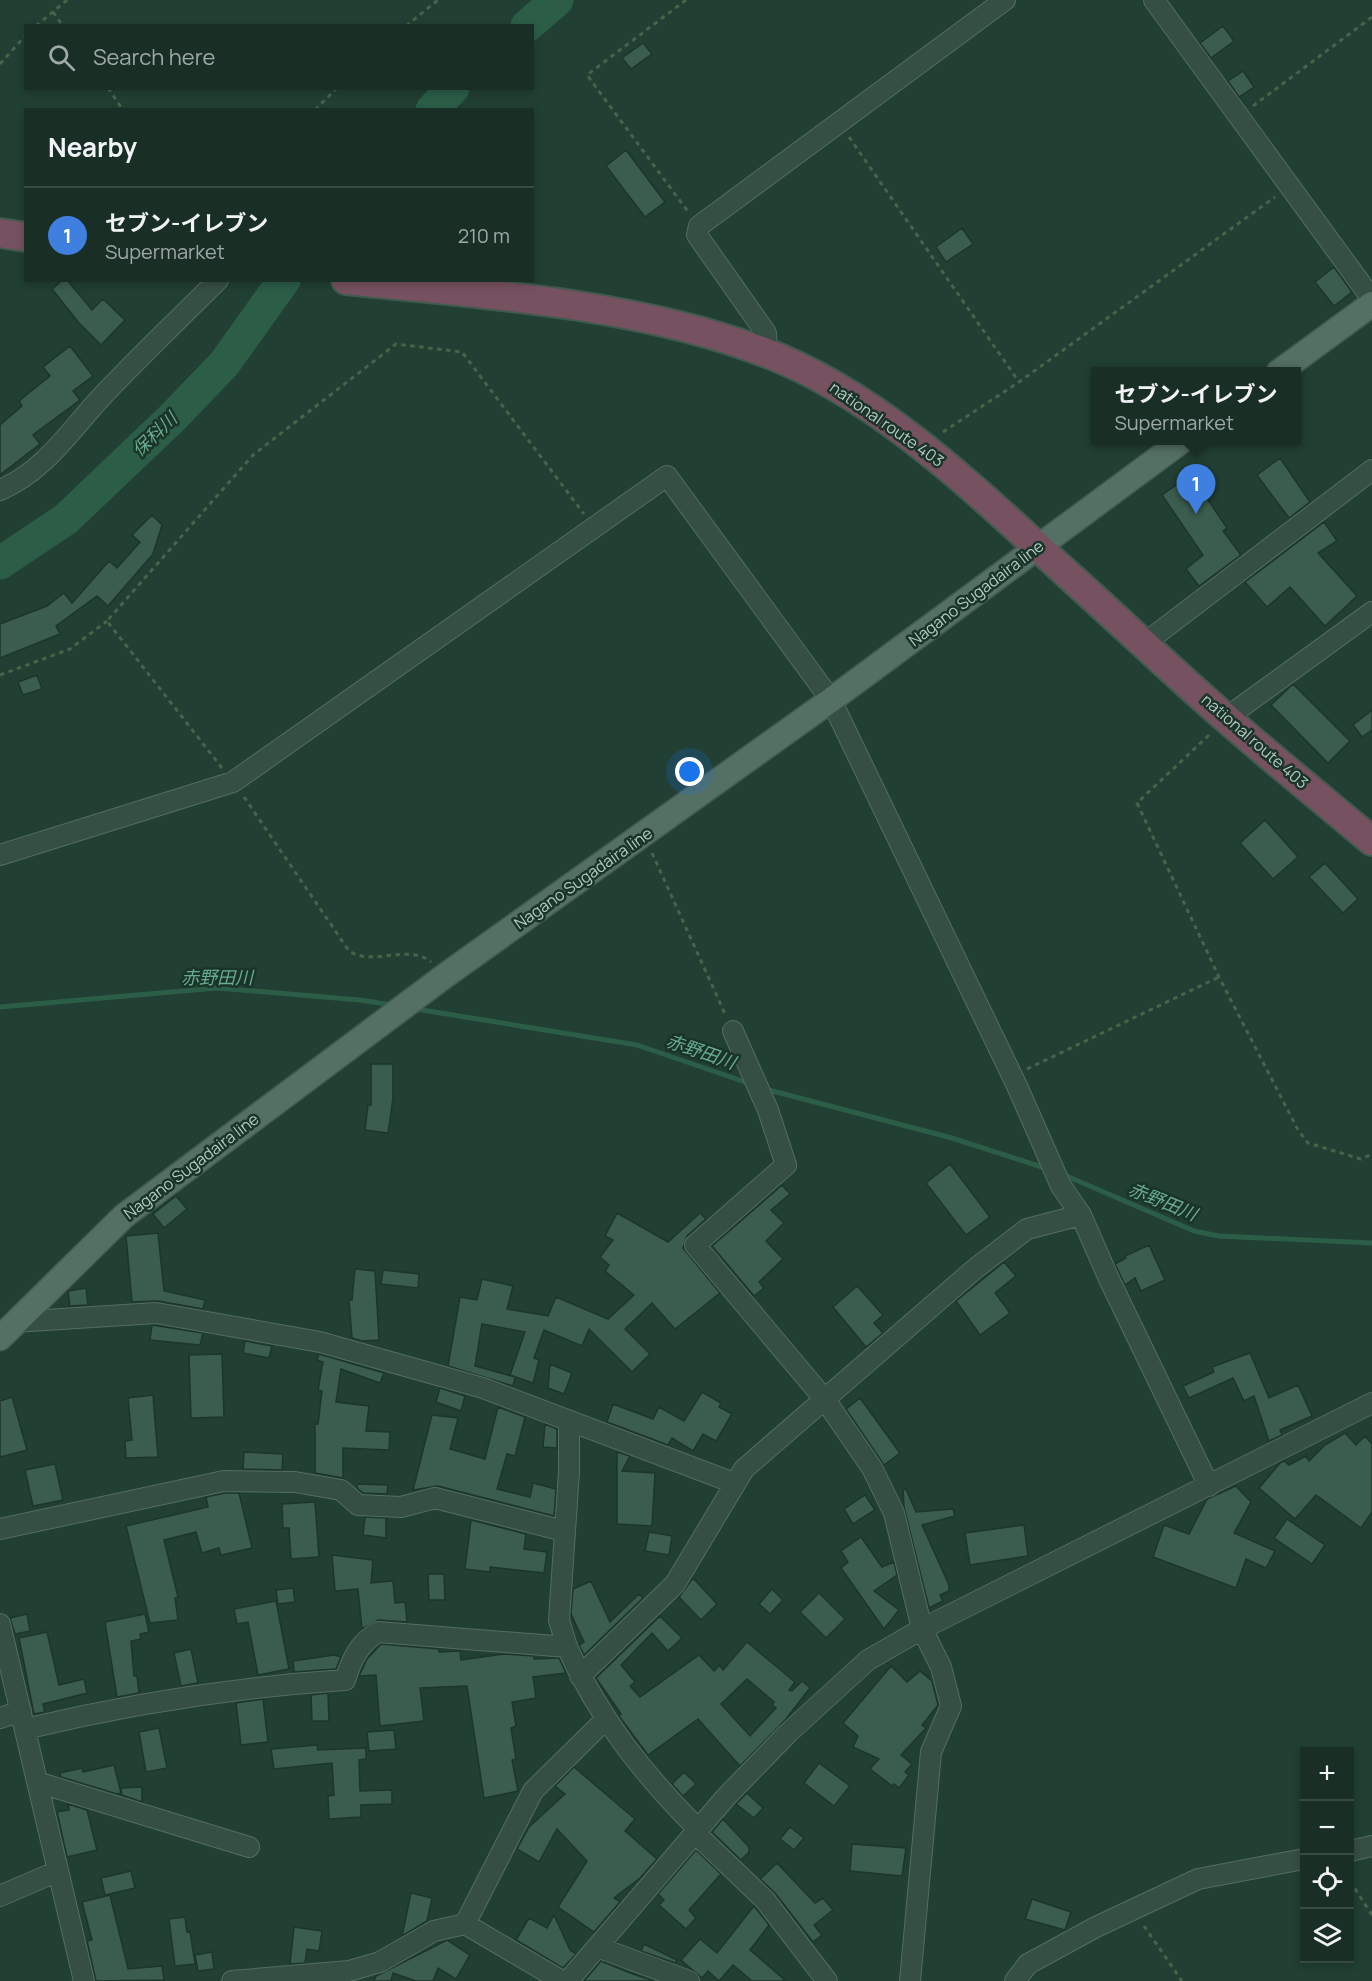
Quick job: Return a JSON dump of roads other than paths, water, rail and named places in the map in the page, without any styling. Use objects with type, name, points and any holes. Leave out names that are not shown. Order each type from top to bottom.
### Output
[{"type":"highway","points":[[0,233],[24,237]]},
{"type":"highway","name":"national route 403","points":[[367,282],[481,293],[607,312],[706,332],[767,353],[828,382],[927,448],[1226,718],[1372,841]]},
{"type":"main road","points":[[1286,367],[1372,304]]},
{"type":"main road","name":"Nagano Sugadaira line","points":[[7,1330],[124,1216],[442,979],[831,700],[1178,445]]},
{"type":"street","points":[[767,353],[765,333],[697,235],[699,226],[1005,0]]},
{"type":"street","points":[[1154,0],[1372,298]]},
{"type":"street","points":[[0,490],[11,486],[53,453],[105,393],[216,282]]},
{"type":"street","points":[[1144,643],[1372,470]]},
{"type":"street","points":[[0,855],[233,782],[667,476],[831,700],[1015,1081],[1061,1186],[1081,1215],[1109,1279],[1209,1486]]},
{"type":"street","points":[[1226,718],[1372,612]]},
{"type":"street","points":[[733,1031],[768,1110],[786,1165],[695,1245],[826,1401],[872,1468],[894,1513],[922,1629],[941,1667],[951,1706],[931,1752],[910,1981]]},
{"type":"street","points":[[580,1676],[675,1584],[744,1469],[826,1401],[976,1268],[1027,1229],[1081,1215]]},
{"type":"street","points":[[7,1330],[156,1313],[308,1340],[483,1388],[734,1483]]},
{"type":"street","points":[[568,1981],[697,1831],[787,1734],[868,1660],[922,1629],[1372,1403]]},
{"type":"street","points":[[569,1421],[569,1472],[559,1620],[567,1647],[580,1676],[605,1720],[656,1787],[765,1900],[827,1981]]},
{"type":"street","points":[[0,1529],[224,1481],[295,1482],[341,1490],[358,1505],[401,1507],[435,1498],[564,1532]]},
{"type":"street","points":[[0,1624],[84,1981]]},
{"type":"street","points":[[0,1718],[23,1720],[76,1717],[282,1684],[345,1680],[352,1657],[366,1639],[378,1632],[567,1647]]},
{"type":"street","points":[[465,1924],[532,1791],[605,1720]]},
{"type":"street","points":[[37,1782],[249,1846]]},
{"type":"street","points":[[1354,1850],[1372,1846]]},
{"type":"street","points":[[1015,1981],[1028,1964],[1096,1927],[1198,1879],[1300,1860]]},
{"type":"street","points":[[0,1896],[58,1871]]},
{"type":"street","points":[[232,1981],[349,1971],[380,1962],[434,1931],[465,1924],[562,1981]]},
{"type":"street","points":[[597,1947],[689,1981]]},
{"type":"waterway","name":"保科川","points":[[529,24],[557,0]]},
{"type":"waterway","name":"保科川","points":[[434,108],[451,90]]},
{"type":"waterway","name":"保科川","points":[[0,563],[66,519],[172,418],[224,364],[283,282]]},
{"type":"waterway","name":"赤野田川","points":[[0,1007],[217,988],[360,1000],[392,1005]]},
{"type":"waterway","name":"赤野田川","points":[[416,1009],[637,1045],[751,1084]]},
{"type":"waterway","name":"赤野田川","points":[[765,1089],[952,1138],[1048,1169]]},
{"type":"waterway","name":"赤野田川","points":[[1062,1174],[1194,1231],[1219,1236],[1372,1243]]},
{"type":"place","name":"セブン-イレブン","points":[[1196,514]]}]
